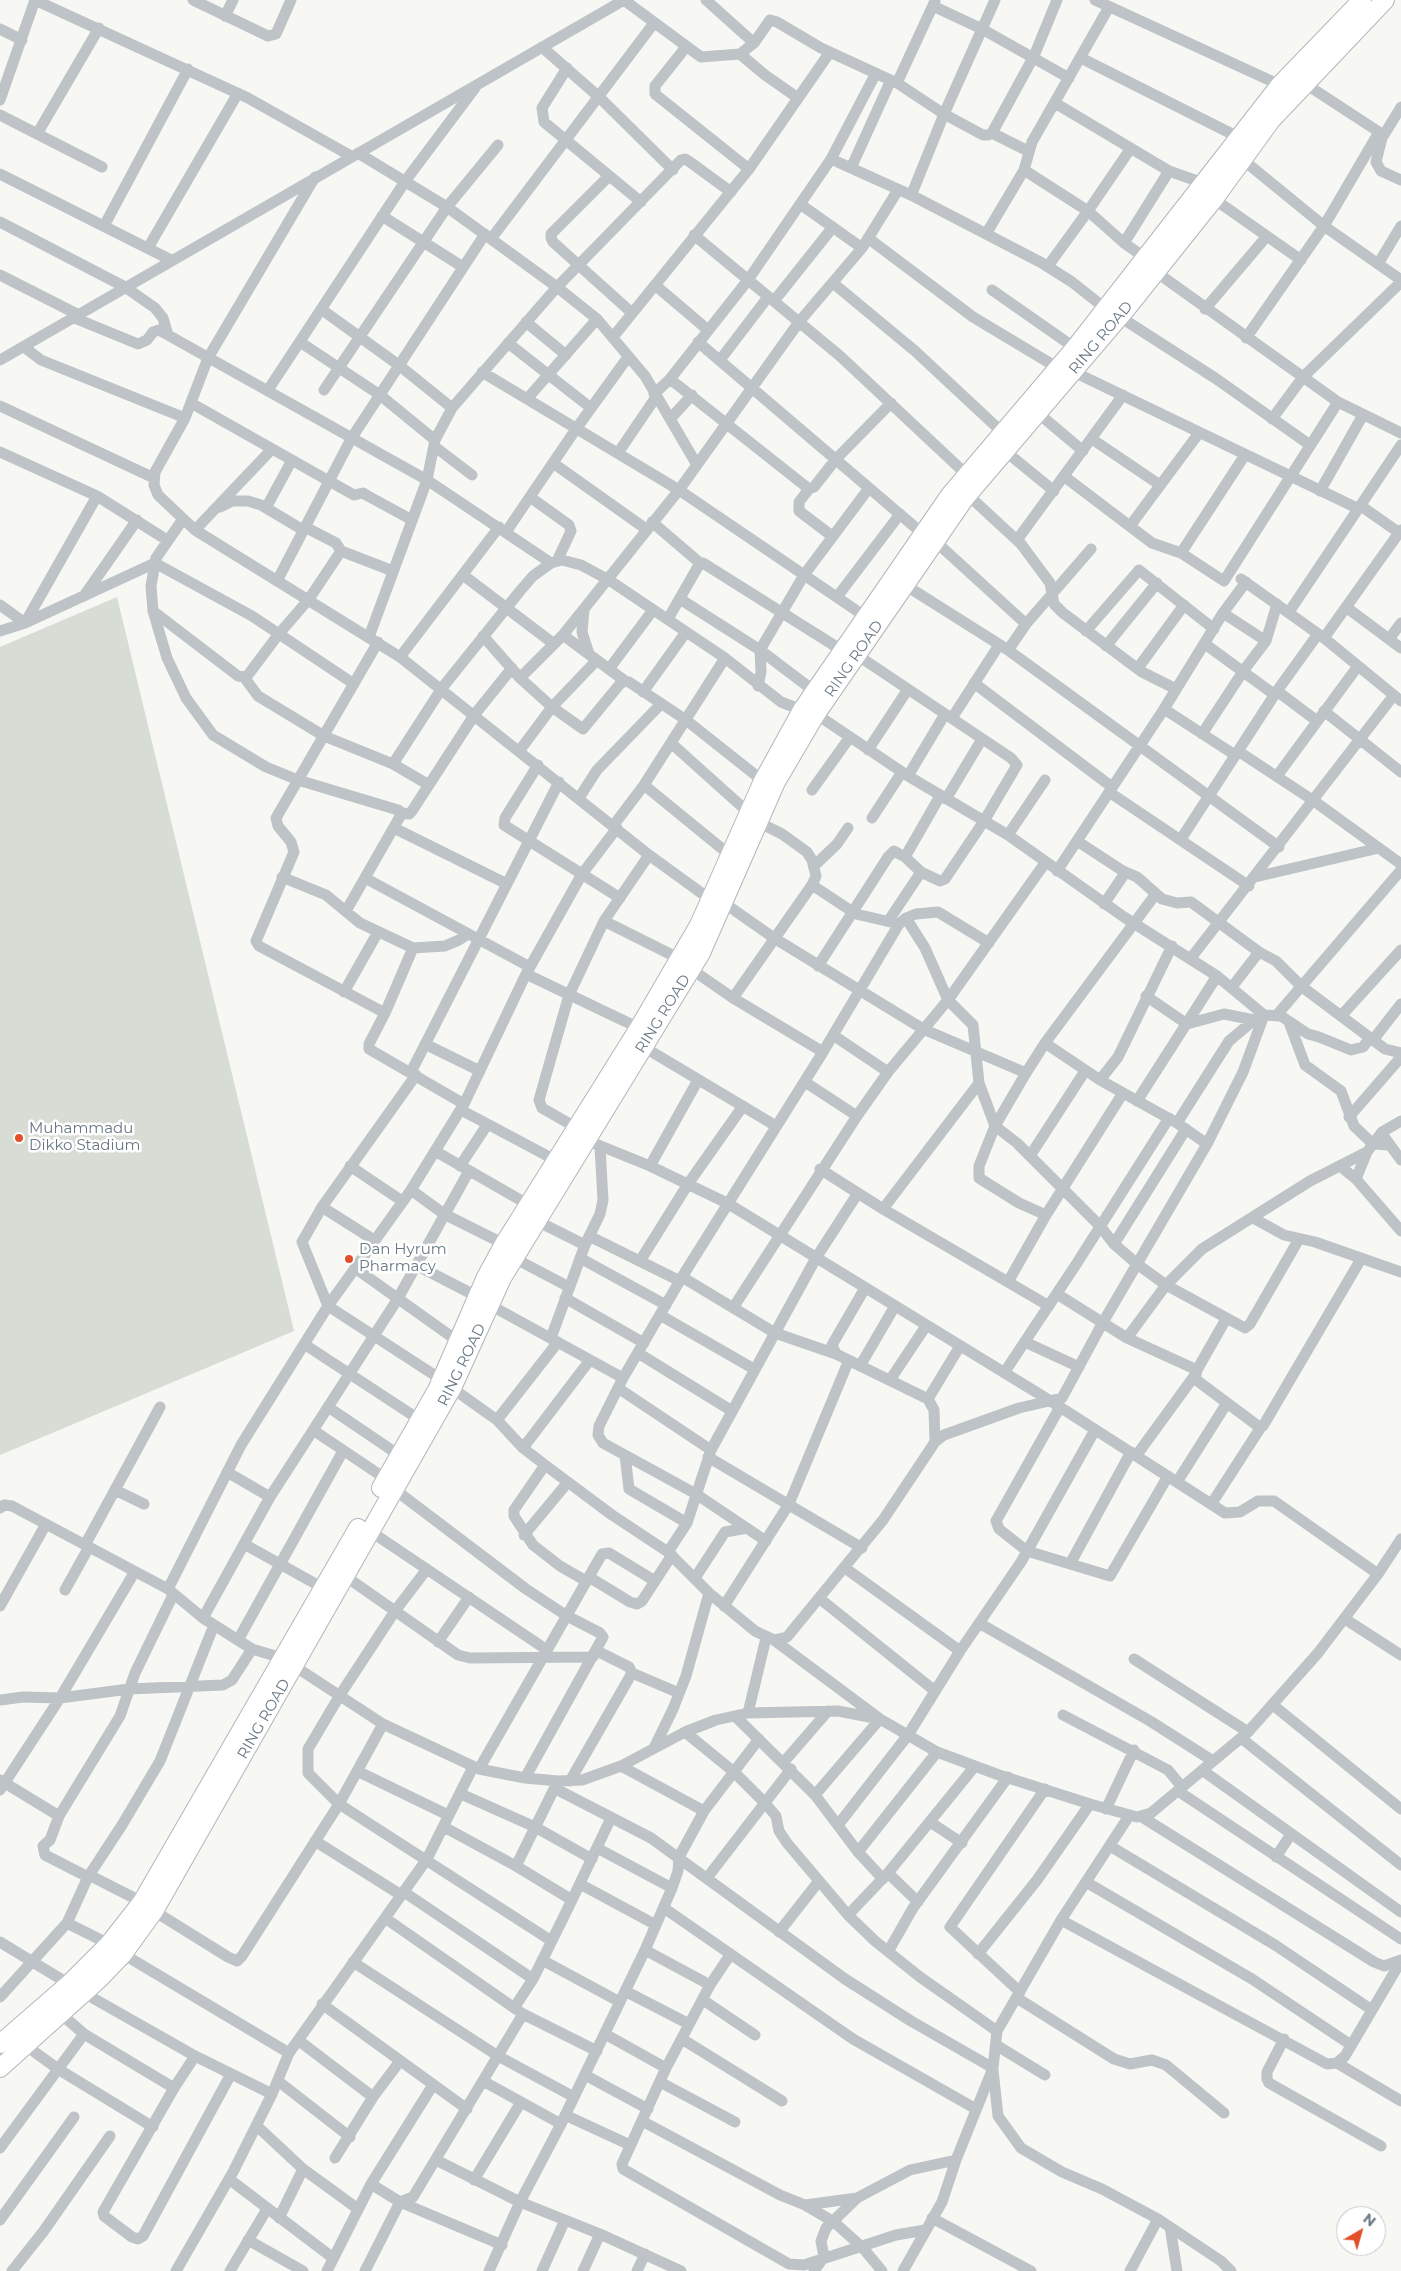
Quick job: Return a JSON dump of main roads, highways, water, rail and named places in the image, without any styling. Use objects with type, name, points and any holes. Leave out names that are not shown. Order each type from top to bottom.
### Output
[{"type":"main road","name":"RING ROAD","points":[[1151,265],[1203,183],[1238,137],[1280,85],[1362,0]]},
{"type":"main road","name":"RING ROAD","points":[[509,1251],[537,1221],[642,1046],[718,902],[753,817],[762,781],[850,653],[905,585],[929,537],[967,475],[1003,433],[1066,370],[1151,265],[1214,199],[1272,119],[1304,83],[1385,0]]},
{"type":"main road","name":"RING ROAD","points":[[718,902],[730,856],[776,782],[809,712],[814,691],[850,653],[866,616],[929,537],[968,495],[1038,413],[1066,370],[1075,348],[1113,313]]},
{"type":"main road","name":"RING ROAD","points":[[288,1662],[323,1588],[390,1484],[447,1384],[529,1204],[557,1161],[588,1138],[639,1028],[686,964]]},
{"type":"main road","name":"RING ROAD","points":[[0,2044],[76,1988],[116,1949],[148,1906],[288,1662],[344,1576],[370,1531],[390,1484],[399,1455],[420,1420],[447,1384],[459,1342],[484,1301]]},
{"type":"main road","name":"RING ROAD","points":[[0,2068],[60,2014],[76,1988]]},
{"type":"place","name":"Muhammadu Dikko Stadium","points":[[19,1138]]},
{"type":"place","name":"Dan Hyrum Pharmacy","points":[[349,1259]]}]
